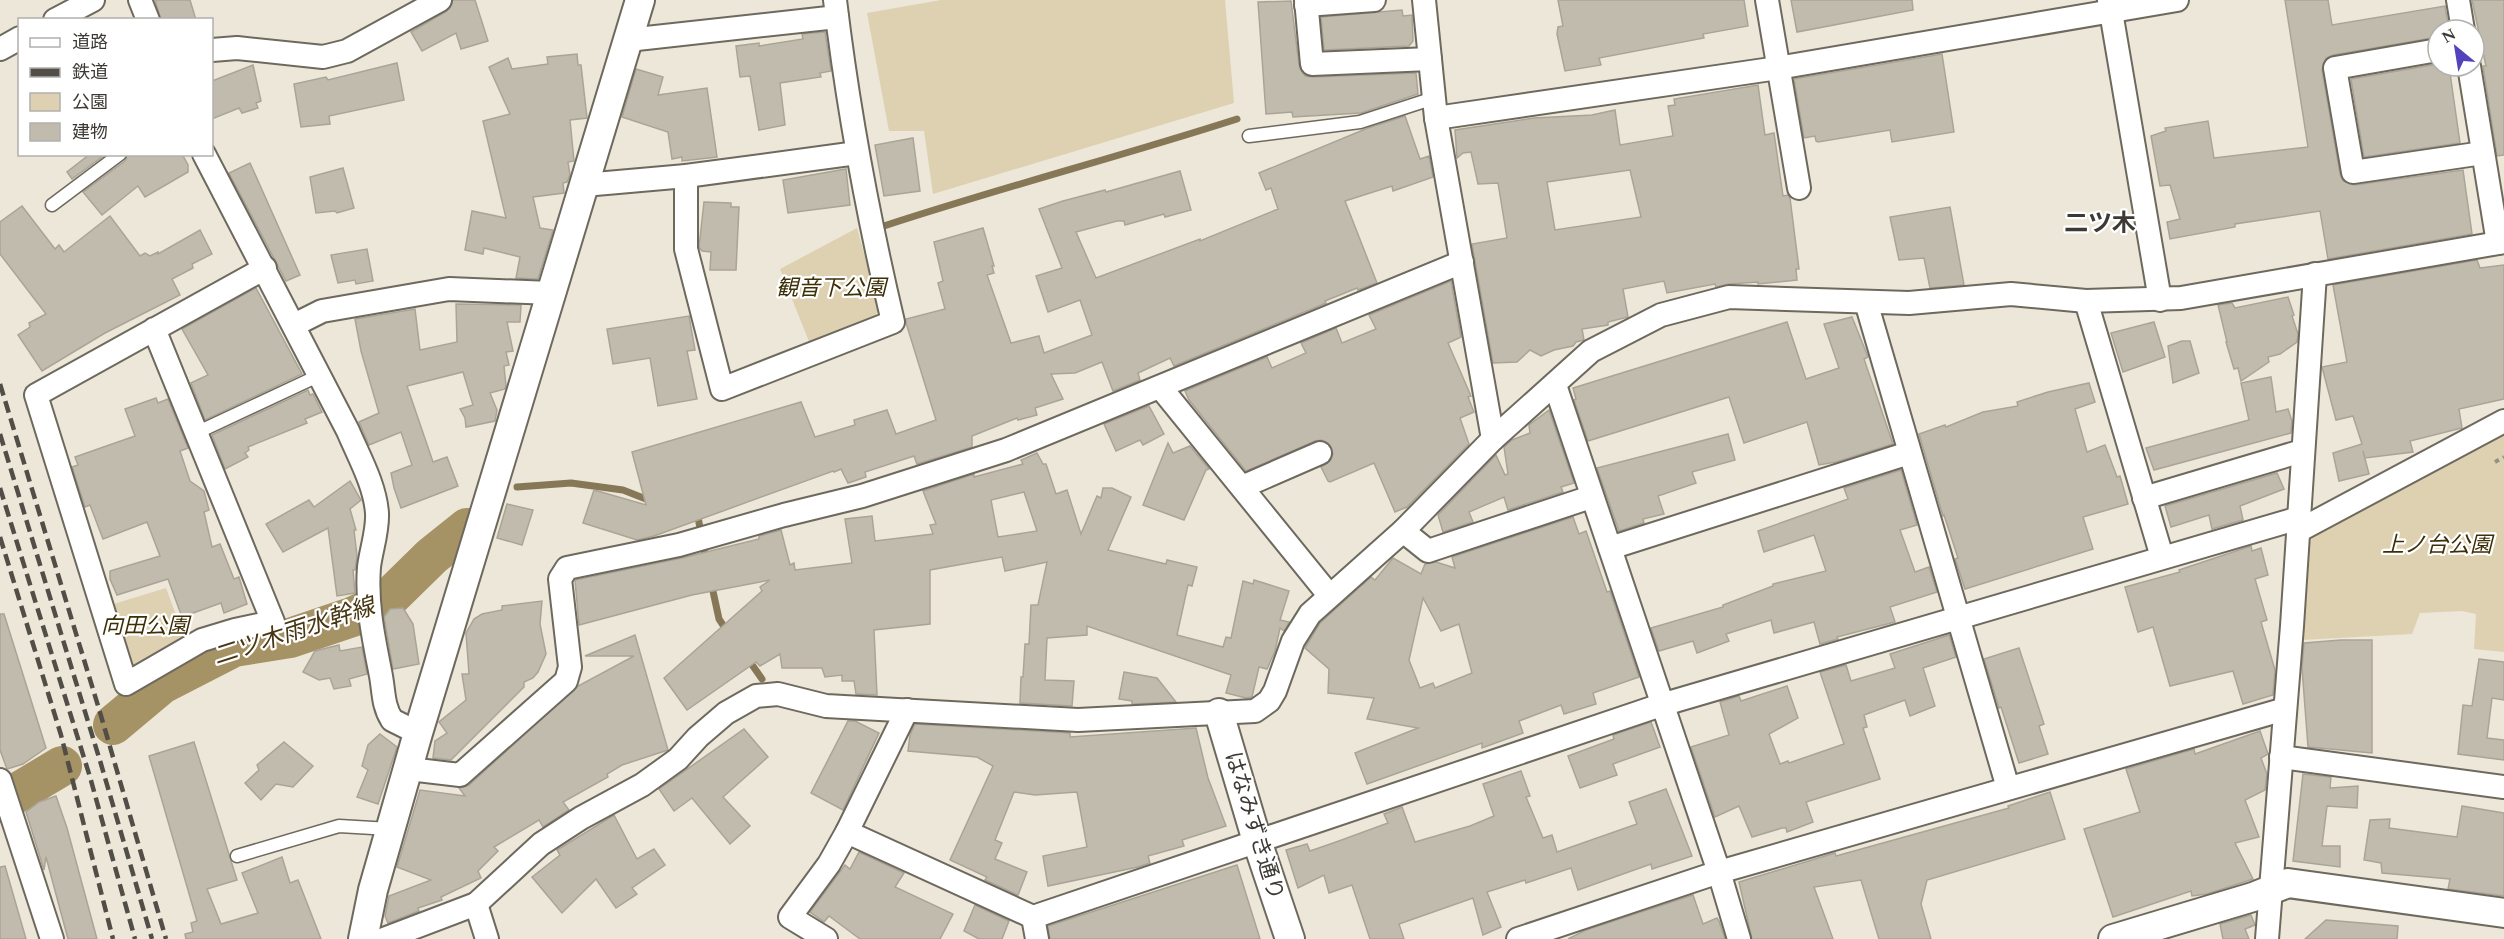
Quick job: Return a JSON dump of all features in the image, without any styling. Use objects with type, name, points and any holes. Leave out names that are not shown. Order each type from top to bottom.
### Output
[{"type":"street","points":[[58,18],[93,0]]},
{"type":"street","points":[[140,0],[147,18]]},
{"type":"street","points":[[213,50],[237,48],[323,57],[347,51],[440,0]]},
{"type":"street","points":[[363,939],[373,890],[418,733],[640,0]]},
{"type":"street","points":[[1374,0],[1306,2],[1312,64],[1430,58]]},
{"type":"street","points":[[1424,0],[1435,108],[1493,439]]},
{"type":"street","points":[[1767,0],[1799,188]]},
{"type":"street","points":[[1435,108],[1779,68],[2110,5],[2177,0]]},
{"type":"street","points":[[2458,0],[2461,18]]},
{"type":"street","points":[[2110,5],[2160,300]]},
{"type":"street","points":[[628,40],[836,8],[857,153],[870,223],[893,322],[722,389],[686,249],[686,176]]},
{"type":"street","points":[[0,48],[18,39]]},
{"type":"street","points":[[2426,52],[2335,68],[2353,172],[2483,153]]},
{"type":"street","points":[[384,939],[476,904],[541,844],[581,818],[642,785],[678,759],[698,737],[726,713],[756,696],[770,693],[826,706],[1078,720],[1255,711],[1269,701],[1293,641],[1310,614],[1329,595],[1403,531],[1493,439],[1591,351],[1661,315],[1729,297],[1909,303],[2011,294],[2086,301],[2160,300],[2501,242],[2471,78]]},
{"type":"street","points":[[584,185],[686,176],[857,153]]},
{"type":"street","points":[[205,156],[348,431],[374,495],[377,515],[368,594],[371,630],[386,710],[392,720],[418,733]]},
{"type":"street","points":[[409,769],[460,775],[566,681],[570,667],[560,579],[567,568],[680,545],[862,496],[1006,450],[1462,262]]},
{"type":"street","points":[[154,329],[273,622],[202,640],[126,684],[36,395],[154,329],[265,268]]},
{"type":"street","points":[[2267,939],[2316,274]]},
{"type":"street","points":[[294,325],[322,311],[449,289],[551,293]]},
{"type":"street","points":[[2086,301],[2162,557]]},
{"type":"street","points":[[1866,302],[2008,788]]},
{"type":"street","points":[[1555,385],[1719,872],[1739,939]]},
{"type":"street","points":[[1161,388],[1329,595]]},
{"type":"street","points":[[847,832],[1033,917],[1661,705],[1959,619],[2162,557],[2299,525],[2504,420]]},
{"type":"street","points":[[2144,498],[2302,451]]},
{"type":"street","points":[[1242,488],[1320,453]]},
{"type":"street","points":[[1610,548],[1909,453]]},
{"type":"street","points":[[1403,531],[1428,551],[1591,497]]},
{"type":"street","points":[[1518,939],[1719,872],[2285,709]]},
{"type":"street","points":[[826,939],[790,917],[829,864],[907,710]]},
{"type":"street","name":"はなみずき通り","points":[[1218,713],[1290,939]]},
{"type":"street","points":[[2281,757],[2504,787]]},
{"type":"street","points":[[0,780],[52,939]]},
{"type":"street","points":[[2112,939],[2253,897],[2288,883],[2504,913]]},
{"type":"street","points":[[476,904],[487,939]]},
{"type":"street","points":[[1033,917],[1037,939]]},
{"type":"lane","points":[[1249,136],[1360,122],[1435,108]]},
{"type":"lane","points":[[52,205],[117,156]]},
{"type":"lane","points":[[196,433],[320,375]]},
{"type":"lane","points":[[237,856],[339,826],[391,829]]},
{"type":"path","points":[[2495,462],[2504,457]]},
{"type":"path","points":[[273,622],[287,627],[349,604],[368,594]]},
{"type":"green space","points":[[941,0],[1225,0],[1234,103],[933,194],[924,131],[889,131],[867,13]]},
{"type":"green space","name":"観音下公園","points":[[857,228],[879,308],[875,317],[810,344],[780,269]]},
{"type":"green space","name":"上ノ台公園","points":[[2504,429],[2504,652],[2474,649],[2476,614],[2462,611],[2420,613],[2412,634],[2302,640],[2308,545],[2314,535]]},
{"type":"green space","name":"向田公園","points":[[166,588],[185,639],[134,668],[124,664],[107,606]]},
{"type":"building","points":[[155,0],[190,0],[195,18],[160,18]]},
{"type":"building","points":[[453,0],[475,0],[488,41],[461,49],[456,33],[422,51],[411,32],[447,11]]},
{"type":"building","points":[[1558,0],[1744,0],[1748,26],[1703,34],[1704,38],[1599,58],[1601,65],[1565,71],[1557,34],[1558,27],[1563,26]]},
{"type":"building","points":[[1791,0],[1912,0],[1913,10],[1797,32]]},
{"type":"building","points":[[2285,0],[2328,0],[2332,25],[2445,6],[2447,18],[2426,18],[2426,39],[2333,55],[2326,58],[2322,70],[2343,181],[2355,185],[2463,170],[2472,234],[2328,259],[2320,211],[2235,224],[2235,227],[2170,239],[2167,222],[2180,219],[2170,185],[2160,186],[2151,136],[2166,131],[2165,128],[2208,121],[2214,158],[2308,147]]},
{"type":"building","points":[[2472,0],[2504,0],[2504,155],[2497,156],[2485,78],[2486,18],[2476,18]]},
{"type":"building","points":[[1291,1],[1299,65],[1305,76],[1416,73],[1418,94],[1361,113],[1293,117],[1292,112],[1266,114],[1258,2]]},
{"type":"building","points":[[1402,10],[1403,16],[1412,15],[1413,41],[1409,46],[1324,50],[1321,17]]},
{"type":"building","points":[[825,32],[831,71],[820,73],[821,77],[780,83],[785,125],[759,130],[750,76],[740,77],[736,46],[759,43],[759,46],[803,39],[802,34]]},
{"type":"building","points":[[577,54],[578,65],[581,65],[587,118],[570,120],[574,161],[568,162],[570,175],[567,182],[563,183],[564,193],[533,197],[540,228],[553,230],[538,279],[516,278],[520,257],[484,248],[483,254],[465,250],[472,211],[506,218],[483,121],[510,114],[489,67],[508,58],[512,69],[548,64],[547,57]]},
{"type":"building","points":[[1942,54],[1954,132],[1892,142],[1890,130],[1818,142],[1815,136],[1804,138],[1794,79]]},
{"type":"building","points":[[397,63],[404,100],[329,116],[330,124],[301,127],[294,84],[326,77],[328,80]]},
{"type":"building","points":[[253,65],[261,101],[256,103],[258,108],[242,113],[239,108],[213,119],[213,81]]},
{"type":"building","points":[[2426,66],[2426,78],[2451,78],[2460,143],[2364,157],[2351,79]]},
{"type":"building","points":[[636,69],[663,77],[658,95],[707,88],[717,157],[682,161],[682,157],[672,159],[668,132],[622,117]]},
{"type":"building","points":[[1758,85],[1765,135],[1774,133],[1783,196],[1788,195],[1790,198],[1799,269],[1796,269],[1797,280],[1729,284],[1716,287],[1715,284],[1667,293],[1664,281],[1623,289],[1628,317],[1608,322],[1608,325],[1582,329],[1584,340],[1576,342],[1573,346],[1554,350],[1541,356],[1530,350],[1517,362],[1493,363],[1472,244],[1507,238],[1498,183],[1478,184],[1471,152],[1463,153],[1457,158],[1455,130],[1534,118],[1592,115],[1615,110],[1620,145],[1673,136],[1668,106],[1675,105],[1674,99]],"holes":[[[1630,170],[1641,217],[1555,230],[1547,182]]]},
{"type":"building","points":[[1405,116],[1420,159],[1429,156],[1433,177],[1393,191],[1392,186],[1345,201],[1377,283],[1358,290],[1357,288],[1325,301],[1326,303],[1174,366],[1170,358],[1138,373],[1140,380],[1113,391],[1102,362],[1075,373],[1051,374],[1063,399],[1035,408],[1037,415],[1018,420],[1017,418],[972,436],[972,447],[917,464],[914,456],[865,472],[866,477],[848,483],[841,469],[833,471],[654,536],[637,540],[583,523],[594,490],[646,505],[632,452],[801,402],[815,437],[855,425],[854,420],[887,410],[896,434],[936,420],[906,323],[906,319],[945,309],[938,283],[943,281],[934,242],[983,228],[994,266],[992,266],[994,273],[987,275],[1011,343],[1039,336],[1044,353],[1092,335],[1080,300],[1048,312],[1036,276],[1062,268],[1039,209],[1180,171],[1191,210],[1165,217],[1164,214],[1125,225],[1124,221],[1117,221],[1076,232],[1096,278],[1200,239],[1200,241],[1278,209],[1271,188],[1266,190],[1259,173],[1368,128]]},
{"type":"building","points":[[913,138],[920,191],[884,196],[875,145]]},
{"type":"building","points":[[87,156],[103,156],[72,179],[67,172]]},
{"type":"building","points":[[127,156],[183,156],[188,165],[188,172],[145,197],[138,186],[102,215],[83,192],[125,161]]},
{"type":"building","points":[[250,163],[300,275],[286,281],[229,173]]},
{"type":"building","points":[[343,168],[354,208],[337,213],[335,211],[316,213],[310,177]]},
{"type":"building","points":[[846,169],[850,205],[788,213],[783,180]]},
{"type":"building","points":[[704,202],[731,203],[731,207],[739,207],[736,270],[710,270],[711,252],[702,251],[699,247]]},
{"type":"building","points":[[22,206],[55,249],[59,245],[64,252],[110,216],[140,256],[145,253],[150,256],[158,252],[158,254],[200,230],[212,254],[192,264],[193,268],[172,279],[180,295],[105,333],[42,371],[18,335],[30,327],[29,323],[46,314],[0,254],[0,222]]},
{"type":"building","points":[[1950,207],[1964,285],[1930,288],[1924,258],[1899,260],[1890,217]]},
{"type":"building","points":[[367,249],[373,281],[356,284],[355,280],[338,283],[331,255]]},
{"type":"building","points":[[2477,260],[2480,268],[2504,265],[2504,399],[2459,409],[2462,428],[2410,441],[2413,452],[2365,458],[2363,451],[2369,474],[2339,481],[2333,453],[2362,444],[2353,416],[2336,420],[2322,367],[2347,362],[2333,285]]},
{"type":"building","points":[[1451,281],[1461,337],[1448,343],[1471,396],[1468,397],[1474,412],[1460,418],[1469,444],[1407,507],[1395,512],[1374,463],[1328,481],[1321,467],[1330,461],[1333,454],[1328,443],[1322,440],[1246,471],[1189,400],[1185,391],[1267,357],[1272,368],[1306,353],[1301,343],[1336,328],[1342,343],[1376,329],[1369,315]]},
{"type":"building","points":[[256,288],[302,374],[205,420],[191,383],[208,375],[182,329]]},
{"type":"building","points":[[2288,297],[2298,334],[2297,342],[2280,354],[2268,357],[2269,362],[2241,381],[2238,368],[2234,369],[2218,305],[2232,303],[2235,308]]},
{"type":"building","points":[[456,304],[521,305],[520,322],[507,322],[513,351],[506,352],[509,365],[504,366],[506,386],[505,389],[490,393],[497,410],[495,421],[466,427],[465,418],[460,409],[473,405],[463,372],[407,386],[433,462],[447,457],[458,486],[401,508],[391,473],[412,465],[401,432],[369,445],[359,422],[379,413],[361,351],[355,319],[415,309],[420,350],[457,342]]},
{"type":"building","points":[[689,316],[695,350],[687,351],[697,399],[658,406],[650,358],[613,364],[607,329]]},
{"type":"building","points":[[1852,317],[1868,357],[1864,359],[1893,444],[1819,465],[1807,422],[1744,443],[1729,397],[1588,441],[1574,400],[1576,399],[1573,388],[1787,322],[1806,379],[1839,368],[1824,324]]},
{"type":"building","points":[[2154,322],[2165,357],[2123,372],[2111,333]]},
{"type":"building","points":[[2190,341],[2199,373],[2173,383],[2168,346]]},
{"type":"building","points":[[2271,377],[2276,412],[2288,409],[2292,421],[2291,433],[2154,470],[2146,448],[2249,420],[2241,383]]},
{"type":"building","points":[[2089,383],[2095,402],[2075,409],[2087,452],[2105,445],[2117,477],[2120,476],[2128,504],[2083,517],[2093,549],[1965,589],[1955,559],[1958,558],[1919,434],[1945,425],[1946,427],[1983,412],[2018,406],[2017,402],[2048,392]]},
{"type":"building","points":[[308,390],[310,395],[313,394],[322,412],[305,419],[307,423],[248,447],[249,450],[245,453],[248,457],[225,469],[212,435]]},
{"type":"building","points":[[156,398],[158,403],[168,399],[188,448],[180,451],[190,481],[204,491],[209,510],[204,512],[212,547],[220,544],[234,579],[239,577],[247,604],[224,613],[221,603],[182,617],[168,579],[117,595],[110,579],[110,571],[160,556],[147,522],[103,539],[90,505],[85,507],[72,467],[78,465],[75,457],[135,436],[125,409]]},
{"type":"building","points":[[1149,406],[1164,434],[1143,445],[1140,440],[1116,451],[1104,424]]},
{"type":"building","points":[[1549,410],[1574,483],[1561,487],[1563,492],[1508,510],[1504,497],[1469,512],[1473,522],[1443,532],[1438,515],[1496,455],[1505,475],[1508,474],[1504,447],[1512,440],[1530,433],[1529,425]]},
{"type":"building","points":[[1728,434],[1735,460],[1692,472],[1696,483],[1658,496],[1664,514],[1643,519],[1644,523],[1619,531],[1597,468]]},
{"type":"building","points":[[1168,443],[1173,453],[1190,446],[1209,469],[1206,470],[1184,520],[1143,505]]},
{"type":"building","points":[[1037,453],[1043,464],[1046,464],[1056,494],[1067,490],[1081,534],[1097,496],[1101,498],[1103,488],[1112,488],[1131,497],[1108,550],[1166,564],[1167,560],[1197,567],[1192,586],[1188,585],[1177,635],[1223,647],[1226,637],[1231,638],[1243,581],[1253,584],[1254,580],[1289,591],[1280,620],[1289,622],[1284,631],[1280,628],[1275,651],[1267,669],[1259,667],[1252,697],[1246,698],[1226,693],[1231,675],[1087,626],[1087,635],[1047,638],[1045,680],[1074,681],[1072,706],[1020,703],[1025,644],[1029,644],[1031,605],[1038,605],[1047,562],[1005,571],[1002,557],[930,570],[930,624],[874,630],[877,695],[856,694],[854,681],[842,681],[842,675],[825,677],[822,668],[782,668],[780,654],[760,666],[756,662],[687,710],[664,678],[762,591],[760,587],[770,580],[692,595],[579,625],[575,580],[682,558],[759,539],[759,536],[781,530],[790,565],[794,563],[795,570],[852,563],[845,519],[872,516],[875,541],[933,534],[930,525],[936,524],[923,491],[974,474],[974,477],[1023,464],[1021,460]],"holes":[[[1024,492],[1037,531],[998,537],[991,500]]]},
{"type":"building","points":[[1901,470],[1917,525],[1900,530],[1915,572],[1929,567],[1937,592],[1890,607],[1895,622],[1837,637],[1838,639],[1820,644],[1814,622],[1774,633],[1771,620],[1726,634],[1729,641],[1697,653],[1693,641],[1659,651],[1651,628],[1723,607],[1723,605],[1773,586],[1773,584],[1826,571],[1814,535],[1764,552],[1758,531],[1848,499],[1844,488]]},
{"type":"building","points":[[2277,473],[2284,489],[2240,506],[2243,520],[2212,529],[2209,515],[2171,527],[2165,506]]},
{"type":"building","points":[[350,481],[361,500],[350,509],[356,530],[354,530],[357,556],[355,570],[353,570],[355,593],[337,596],[328,528],[283,552],[266,524],[309,500],[314,507]]},
{"type":"building","points":[[507,504],[533,510],[522,545],[497,538]]},
{"type":"building","points":[[1573,517],[1579,534],[1586,531],[1607,592],[1610,591],[1639,677],[1593,693],[1596,704],[1564,714],[1561,705],[1519,721],[1523,733],[1482,748],[1482,743],[1367,784],[1355,753],[1418,728],[1367,719],[1374,698],[1328,693],[1329,669],[1305,648],[1320,623],[1371,577],[1375,580],[1393,558],[1421,574],[1425,564],[1436,562],[1455,568],[1452,557]],"holes":[[[1423,598],[1441,631],[1459,624],[1472,673],[1435,688],[1433,683],[1420,688],[1409,660]]]},
{"type":"building","points":[[2251,546],[2252,551],[2261,548],[2268,575],[2255,579],[2267,620],[2261,622],[2275,670],[2273,695],[2243,704],[2233,671],[2170,686],[2153,627],[2138,632],[2125,587],[2180,572],[2179,570]]},
{"type":"building","points":[[542,601],[540,624],[546,654],[538,672],[533,678],[524,682],[524,687],[451,760],[433,758],[435,741],[447,733],[439,722],[466,700],[462,674],[469,674],[466,633],[474,619],[482,614],[502,610],[502,606]]},
{"type":"building","points":[[403,608],[413,624],[419,664],[393,669],[384,617],[390,609]]},
{"type":"building","points":[[0,614],[4,614],[46,748],[23,764],[7,769],[0,750]]},
{"type":"building","points":[[635,635],[668,750],[622,765],[607,774],[608,777],[563,802],[569,810],[543,827],[539,820],[494,847],[498,851],[478,871],[481,878],[441,897],[442,900],[418,908],[419,911],[388,923],[385,916],[389,896],[431,880],[397,867],[420,790],[465,796],[459,788],[469,785],[578,686],[634,656],[585,656]]},
{"type":"building","points":[[1949,635],[1956,657],[1923,668],[1935,706],[1910,716],[1905,700],[1864,715],[1867,727],[1863,728],[1880,779],[1806,802],[1813,822],[1787,832],[1786,828],[1782,828],[1752,837],[1739,806],[1715,817],[1691,747],[1729,735],[1720,702],[1739,696],[1741,701],[1787,686],[1798,718],[1769,734],[1780,764],[1788,761],[1789,763],[1844,744],[1820,672],[1846,665],[1851,681],[1895,668],[1890,654]]},
{"type":"building","points":[[2372,640],[2372,753],[2308,747],[2302,668],[2304,643]]},
{"type":"building","points":[[339,645],[340,651],[362,647],[367,674],[349,679],[351,686],[334,689],[330,678],[319,680],[303,672],[315,651]]},
{"type":"building","points":[[2019,648],[2044,724],[2039,726],[2048,754],[2019,763],[1984,659]]},
{"type":"building","points":[[2479,659],[2504,662],[2504,700],[2492,698],[2487,738],[2504,740],[2504,760],[2458,754],[2463,705],[2472,706]]},
{"type":"building","points":[[1124,672],[1157,678],[1176,702],[1132,704],[1132,701],[1119,699]]},
{"type":"building","points":[[848,721],[855,721],[879,733],[843,810],[811,793]]},
{"type":"building","points":[[1651,722],[1660,747],[1613,764],[1617,775],[1580,788],[1568,756],[1614,739],[1613,735]]},
{"type":"building","points":[[915,724],[1070,733],[1070,737],[1196,728],[1208,778],[1226,826],[1182,840],[1184,846],[1148,856],[1150,863],[1048,886],[1043,856],[1087,847],[1077,792],[1035,795],[1014,792],[995,840],[1002,843],[995,859],[1027,872],[1018,895],[985,880],[987,877],[950,860],[993,766],[977,757],[908,751],[910,735]]},
{"type":"building","points":[[744,729],[768,757],[723,797],[750,826],[730,844],[692,798],[674,811],[659,789]]},
{"type":"building","points":[[2260,731],[2268,754],[2261,758],[2267,774],[2265,790],[2245,800],[2259,837],[2235,843],[2253,879],[2207,894],[2192,896],[2191,891],[2113,917],[2084,829],[2140,812],[2126,769],[2194,749],[2195,754]]},
{"type":"building","points":[[380,734],[397,747],[378,804],[357,797],[368,770],[362,766],[368,745]]},
{"type":"building","points":[[194,742],[237,880],[207,889],[221,924],[258,913],[242,873],[282,857],[290,883],[298,880],[321,939],[186,939],[185,934],[193,932],[191,923],[197,921],[149,756]]},
{"type":"building","points":[[284,742],[313,766],[293,787],[276,784],[261,800],[245,783],[259,770],[257,765]]},
{"type":"building","points":[[1521,771],[1530,796],[1526,797],[1543,838],[1552,835],[1557,852],[1637,824],[1629,802],[1666,789],[1692,856],[1652,869],[1651,864],[1578,890],[1571,868],[1526,883],[1525,880],[1487,892],[1501,927],[1483,935],[1473,898],[1399,924],[1404,939],[1370,939],[1352,885],[1329,893],[1324,875],[1298,888],[1286,850],[1307,844],[1310,851],[1388,823],[1384,814],[1402,807],[1415,842],[1470,826],[1494,816],[1483,784]]},
{"type":"building","points":[[2303,774],[2331,777],[2330,788],[2358,786],[2357,808],[2327,806],[2322,846],[2340,846],[2340,867],[2293,861]]},
{"type":"building","points":[[2050,792],[2065,839],[1927,880],[1921,904],[1931,939],[1879,939],[1861,880],[1814,887],[1833,939],[1752,939],[1739,882],[1835,853],[1836,856],[2009,808],[2008,806]]},
{"type":"building","points":[[56,796],[97,939],[68,939],[46,857],[44,870],[26,812],[39,802]]},
{"type":"building","points":[[2462,806],[2504,813],[2504,896],[2448,889],[2450,879],[2382,873],[2381,863],[2364,860],[2370,820],[2390,819],[2389,828],[2457,837]]},
{"type":"building","points":[[614,815],[637,859],[654,849],[665,865],[632,888],[637,894],[616,908],[596,879],[562,913],[532,877],[560,855],[557,850]]},
{"type":"building","points":[[859,852],[904,873],[895,887],[953,914],[940,939],[860,939],[829,916],[824,922],[810,912],[845,865],[850,869]]},
{"type":"building","points":[[1237,865],[1260,939],[1050,939],[1048,926]]},
{"type":"building","points":[[5,866],[26,939],[0,939],[0,867]]},
{"type":"building","points":[[1693,895],[1703,924],[1717,918],[1725,939],[1568,939],[1586,930]]},
{"type":"building","points":[[975,905],[1009,921],[1002,939],[979,939],[964,931]]},
{"type":"building","points":[[2251,915],[2255,925],[2245,929],[2249,939],[2223,939],[2220,924]]},
{"type":"building","points":[[2326,920],[2398,926],[2397,939],[2305,939]]},
{"type":"waterway","points":[[881,227],[1237,119]]},
{"type":"waterway","name":"二ツ木雨水幹線","points":[[517,487],[571,483],[623,490],[651,501]]},
{"type":"waterway","name":"二ツ木雨水幹線","points":[[697,512],[706,560]]},
{"type":"waterway","name":"二ツ木雨水幹線","points":[[113,725],[162,684],[234,647],[290,638],[352,617],[385,602],[432,556],[467,528]]},
{"type":"waterway","name":"二ツ木雨水幹線","points":[[711,582],[719,619],[727,631]]},
{"type":"waterway","name":"二ツ木雨水幹線","points":[[748,659],[762,679]]},
{"type":"waterway","name":"二ツ木雨水幹線","points":[[0,803],[62,766]]},
{"type":"railway","points":[[0,384],[166,939]]},
{"type":"railway","points":[[0,434],[152,939]]},
{"type":"railway","points":[[0,488],[90,777],[135,939]]},
{"type":"railway","points":[[0,537],[61,735],[113,939]]},
{"type":"district","name":"二ツ木","points":[[2100,224]]}]
